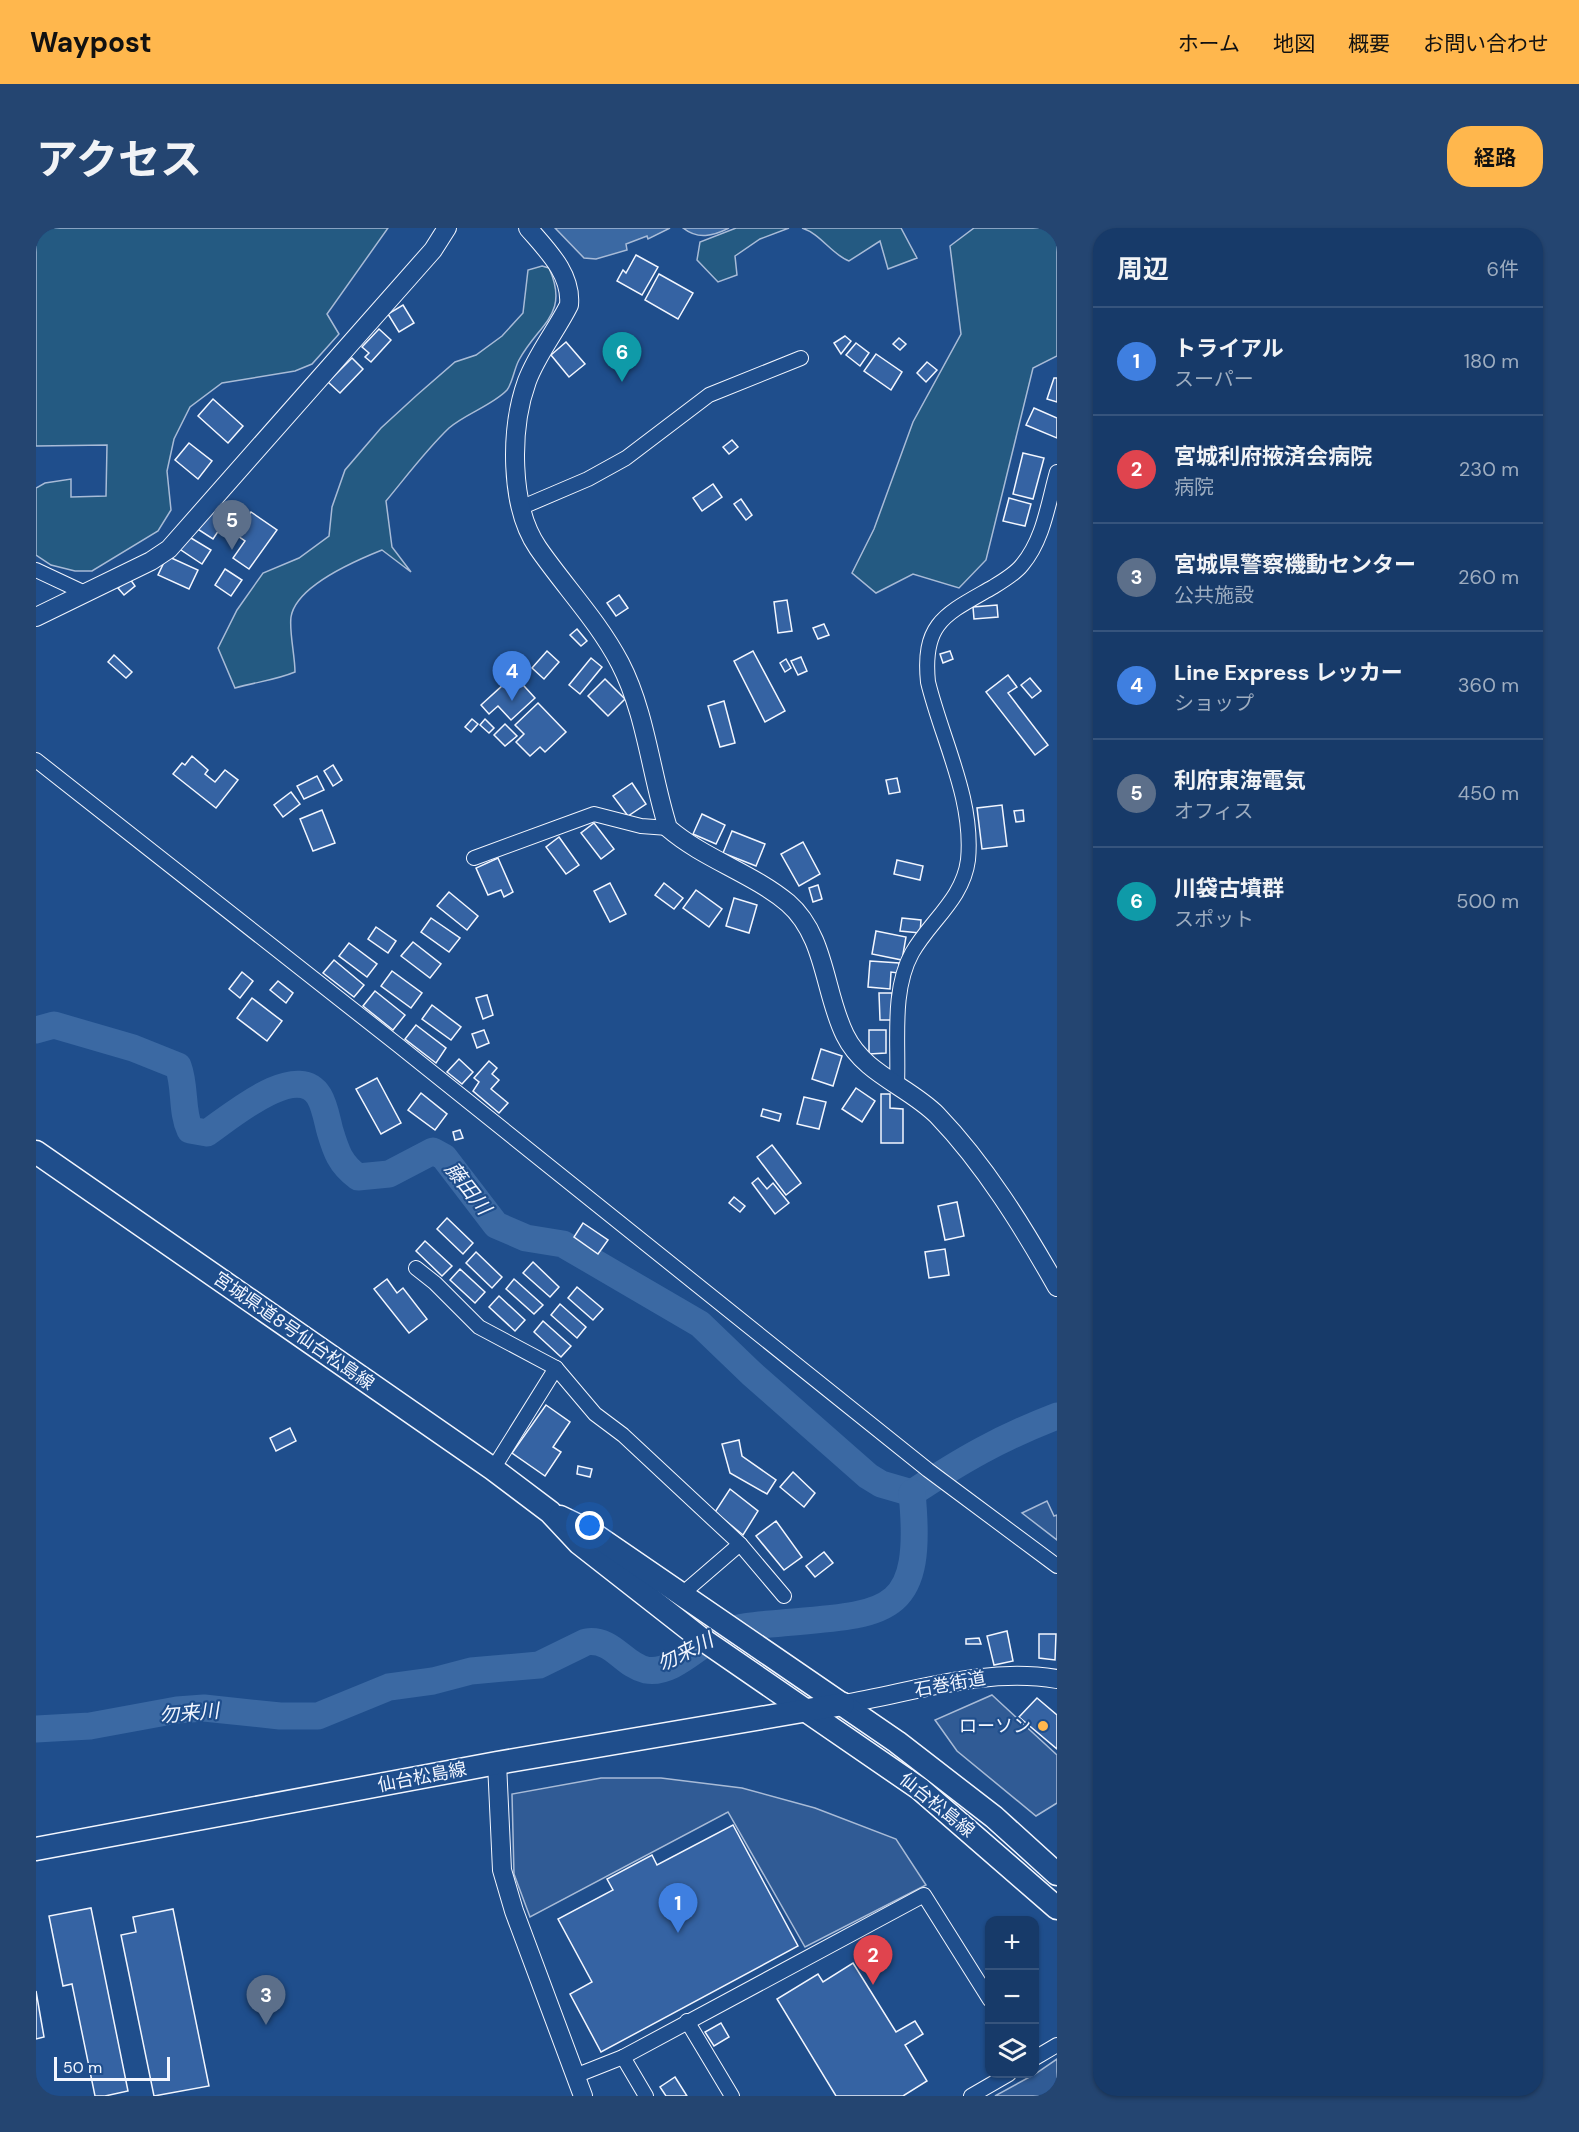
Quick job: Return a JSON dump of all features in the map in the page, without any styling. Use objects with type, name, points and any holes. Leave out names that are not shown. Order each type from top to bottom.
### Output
[{"type":"main road","name":"宮城県道8号仙台松島線","points":[[36,1152],[493,1469],[550,1512],[579,1544],[699,1637],[745,1669]]},
{"type":"main road","name":"宮城県道8号仙台松島線","points":[[550,1512],[589,1531],[772,1656]]},
{"type":"main road","name":"仙台松島線","points":[[772,1656],[843,1704],[994,1817],[1057,1874]]},
{"type":"main road","name":"仙台松島線","points":[[745,1669],[920,1789],[1057,1908]]},
{"type":"main road","name":"仙台松島線","points":[[36,1849],[497,1763],[810,1712],[843,1704]]},
{"type":"street","points":[[36,617],[151,561],[169,549],[425,258],[447,228]]},
{"type":"street","points":[[528,228],[556,260],[570,296],[569,305],[535,364],[522,397],[518,414],[516,454],[520,508],[536,546],[600,630],[620,664],[632,692],[668,828],[682,840],[749,877],[789,904],[813,937],[845,1035],[855,1050],[878,1073],[897,1084],[936,1114],[961,1143],[1022,1225],[1057,1287]]},
{"type":"street","points":[[520,508],[588,479],[626,458],[709,394],[801,358]]},
{"type":"street","points":[[897,1084],[898,1024],[902,984],[911,954],[963,883],[968,860],[964,809],[928,682],[926,662],[930,636],[944,616],[1020,568],[1039,539],[1057,472]]},
{"type":"street","points":[[36,570],[85,593]]},
{"type":"street","points":[[36,760],[388,1037],[928,1470],[1057,1566]]},
{"type":"street","points":[[474,858],[594,814],[641,826],[668,828]]},
{"type":"street","points":[[416,1268],[435,1283],[479,1327],[556,1368],[595,1414],[655,1464],[740,1544],[783,1596]]},
{"type":"street","points":[[493,1469],[556,1368]]},
{"type":"street","points":[[682,1594],[740,1544]]},
{"type":"street","name":"石巻街道","points":[[843,1704],[975,1678],[1011,1675],[1057,1679]]},
{"type":"street","points":[[497,1763],[502,1870],[514,1911],[583,2096]]},
{"type":"street","points":[[575,2076],[623,2057],[924,1895],[985,1992]]},
{"type":"street","points":[[687,2021],[732,2096]]},
{"type":"street","points":[[1039,2056],[1057,2045]]},
{"type":"street","points":[[623,2057],[646,2096]]},
{"type":"street","points":[[971,2096],[1001,2078]]},
{"type":"shaded area","points":[[36,228],[388,228],[327,314],[339,334],[312,364],[295,371],[222,383],[190,407],[174,439],[167,471],[171,510],[158,531],[92,571],[75,571],[51,565],[36,555],[36,488],[45,483],[71,479],[71,497],[106,496],[107,445],[36,446]]},
{"type":"shaded area","points":[[555,228],[670,228],[648,239],[647,236],[626,244],[627,250],[596,259],[584,258]]},
{"type":"shaded area","points":[[683,228],[729,228],[706,236],[694,234]]},
{"type":"shaded area","points":[[736,228],[789,228],[760,239],[735,256],[737,275],[718,282],[697,260],[700,242]]},
{"type":"shaded area","points":[[802,228],[901,228],[917,258],[888,269],[880,241],[849,261]]},
{"type":"shaded area","points":[[974,228],[1057,228],[1057,356],[1033,368],[986,560],[959,588],[913,574],[876,593],[852,573],[874,529],[913,422],[961,334],[950,246]]},
{"type":"shaded area","points":[[542,266],[549,268],[555,284],[554,308],[519,360],[507,390],[449,428],[424,454],[386,501],[392,547],[411,572],[382,550],[344,567],[315,585],[295,606],[291,617],[295,672],[235,688],[218,648],[237,610],[263,573],[299,558],[329,536],[332,507],[345,470],[381,428],[455,362],[476,355],[502,336],[523,313],[528,270]]},
{"type":"shaded area","points":[[1047,1501],[1054,1516],[1057,1515],[1057,1540],[1022,1513]]},
{"type":"shaded area","points":[[992,1695],[1057,1755],[1057,1803],[1036,1816],[957,1751],[935,1720]]},
{"type":"shaded area","points":[[601,1778],[661,1778],[742,1788],[815,1808],[896,1839],[926,1885],[805,1947],[728,1812],[530,1917],[514,1874],[512,1794]]},
{"type":"shaded area","points":[[1057,2059],[1057,2096],[995,2096],[1028,2078],[1039,2078],[1039,2071]]},
{"type":"building","points":[[636,255],[658,267],[642,295],[617,281],[623,270],[626,273]]},
{"type":"building","points":[[659,274],[693,293],[678,319],[645,300]]},
{"type":"building","points":[[403,305],[414,323],[399,332],[388,314]]},
{"type":"building","points":[[379,329],[391,340],[371,362],[365,357],[369,353],[362,347]]},
{"type":"building","points":[[845,336],[851,341],[841,354],[834,343]]},
{"type":"building","points":[[899,338],[906,344],[900,350],[893,344]]},
{"type":"building","points":[[566,342],[585,364],[569,377],[551,355]]},
{"type":"building","points":[[856,343],[869,353],[860,366],[846,355]]},
{"type":"building","points":[[876,354],[902,372],[891,390],[864,371]]},
{"type":"building","points":[[352,358],[363,369],[340,393],[328,382]]},
{"type":"building","points":[[927,362],[937,370],[926,382],[917,373]]},
{"type":"building","points":[[1054,378],[1057,378],[1057,402],[1047,399]]},
{"type":"building","points":[[213,399],[243,426],[228,443],[198,416]]},
{"type":"building","points":[[1034,408],[1057,418],[1057,438],[1026,425]]},
{"type":"building","points":[[732,440],[738,447],[729,454],[723,447]]},
{"type":"building","points":[[189,443],[212,461],[198,479],[175,460]]},
{"type":"building","points":[[1023,453],[1044,458],[1033,499],[1013,494]]},
{"type":"building","points":[[713,484],[722,497],[702,511],[693,498]]},
{"type":"building","points":[[216,498],[233,509],[213,539],[196,528]]},
{"type":"building","points":[[1009,498],[1031,504],[1025,526],[1003,521]]},
{"type":"building","points":[[741,499],[752,515],[746,520],[734,504]]},
{"type":"building","points":[[251,512],[277,530],[249,569],[233,558],[245,541],[235,534]]},
{"type":"building","points":[[186,535],[211,550],[202,564],[178,548]]},
{"type":"building","points":[[167,556],[198,570],[189,589],[158,575]]},
{"type":"building","points":[[225,569],[242,580],[231,596],[215,585]]},
{"type":"building","points":[[130,579],[135,586],[124,595],[118,588]]},
{"type":"building","points":[[619,595],[628,608],[616,616],[607,603]]},
{"type":"building","points":[[787,600],[792,631],[778,633],[774,602]]},
{"type":"building","points":[[997,605],[998,617],[974,619],[973,607]]},
{"type":"building","points":[[824,624],[829,635],[818,639],[813,628]]},
{"type":"building","points":[[577,629],[587,641],[581,646],[570,635]]},
{"type":"building","points":[[547,651],[559,662],[544,679],[532,668]]},
{"type":"building","points":[[753,651],[785,711],[765,722],[734,661]]},
{"type":"building","points":[[950,651],[953,659],[943,663],[940,654]]},
{"type":"building","points":[[114,655],[132,672],[126,678],[108,662]]},
{"type":"building","points":[[801,657],[807,671],[798,675],[791,661]]},
{"type":"building","points":[[591,658],[602,667],[580,694],[569,685]]},
{"type":"building","points":[[786,659],[791,668],[785,672],[780,663]]},
{"type":"building","points":[[514,675],[535,698],[511,720],[498,706],[489,714],[481,705]]},
{"type":"building","points":[[1008,675],[1017,687],[1008,693],[1048,745],[1035,755],[986,692]]},
{"type":"building","points":[[1030,678],[1041,691],[1032,698],[1021,685]]},
{"type":"building","points":[[605,679],[625,699],[608,716],[588,696]]},
{"type":"building","points":[[724,701],[735,743],[720,747],[708,706]]},
{"type":"building","points":[[538,703],[566,732],[545,752],[540,747],[530,756],[516,742],[524,734],[515,725]]},
{"type":"building","points":[[472,719],[478,724],[471,732],[465,727]]},
{"type":"building","points":[[485,719],[494,728],[489,733],[480,725]]},
{"type":"building","points":[[505,724],[517,736],[505,746],[494,735]]},
{"type":"building","points":[[192,756],[208,770],[205,774],[215,782],[225,770],[238,780],[216,808],[173,774]]},
{"type":"building","points":[[333,765],[342,780],[333,786],[324,771]]},
{"type":"building","points":[[317,776],[324,790],[304,799],[297,786]]},
{"type":"building","points":[[897,778],[900,792],[889,794],[886,780]]},
{"type":"building","points":[[632,783],[646,804],[628,816],[613,796]]},
{"type":"building","points":[[291,792],[300,804],[283,817],[274,805]]},
{"type":"building","points":[[1002,805],[1007,846],[982,849],[977,808]]},
{"type":"building","points":[[322,810],[335,843],[313,851],[300,819]]},
{"type":"building","points":[[1023,810],[1024,821],[1016,822],[1014,811]]},
{"type":"building","points":[[702,814],[725,825],[716,844],[693,834]]},
{"type":"building","points":[[594,823],[614,849],[601,859],[581,833]]},
{"type":"building","points":[[732,831],[765,844],[756,866],[723,853]]},
{"type":"building","points":[[559,837],[579,865],[566,874],[546,847]]},
{"type":"building","points":[[803,842],[820,874],[799,886],[781,854]]},
{"type":"building","points":[[498,858],[513,892],[504,897],[501,890],[488,895],[476,868]]},
{"type":"building","points":[[897,860],[923,866],[920,880],[894,874]]},
{"type":"building","points":[[610,883],[626,914],[610,922],[594,891]]},
{"type":"building","points":[[664,883],[683,898],[674,909],[655,895]]},
{"type":"building","points":[[818,885],[822,899],[813,902],[809,888]]},
{"type":"building","points":[[696,890],[722,909],[709,927],[683,908]]},
{"type":"building","points":[[449,892],[478,916],[467,930],[437,906]]},
{"type":"building","points":[[734,898],[757,905],[749,933],[726,926]]},
{"type":"building","points":[[431,918],[460,938],[449,952],[421,932]]},
{"type":"building","points":[[902,918],[921,920],[920,933],[900,931]]},
{"type":"building","points":[[376,927],[396,941],[388,953],[368,939]]},
{"type":"building","points":[[876,931],[906,937],[902,960],[872,954]]},
{"type":"building","points":[[413,942],[441,964],[430,978],[401,956]]},
{"type":"building","points":[[349,943],[377,964],[367,977],[339,956]]},
{"type":"building","points":[[334,960],[364,985],[354,997],[323,973]]},
{"type":"building","points":[[870,961],[899,963],[898,973],[891,972],[890,989],[868,987]]},
{"type":"building","points":[[392,971],[422,993],[411,1008],[381,986]]},
{"type":"building","points":[[242,972],[253,981],[240,998],[229,989]]},
{"type":"building","points":[[278,981],[293,993],[286,1003],[270,990]]},
{"type":"building","points":[[375,991],[405,1015],[393,1030],[363,1006]]},
{"type":"building","points":[[879,993],[892,993],[892,1020],[880,1020]]},
{"type":"building","points":[[487,995],[493,1015],[483,1019],[476,998]]},
{"type":"building","points":[[252,998],[282,1021],[267,1041],[237,1018]]},
{"type":"building","points":[[432,1005],[461,1027],[451,1040],[422,1019]]},
{"type":"building","points":[[416,1025],[446,1048],[436,1063],[405,1039]]},
{"type":"building","points":[[484,1030],[489,1043],[477,1048],[472,1034]]},
{"type":"building","points":[[869,1030],[886,1030],[886,1053],[869,1054]]},
{"type":"building","points":[[821,1049],[842,1056],[833,1086],[812,1079]]},
{"type":"building","points":[[459,1059],[473,1072],[462,1084],[447,1072]]},
{"type":"building","points":[[489,1061],[497,1068],[492,1074],[499,1080],[491,1089],[508,1103],[499,1113],[473,1091],[479,1082],[474,1078]]},
{"type":"building","points":[[377,1078],[401,1123],[381,1134],[356,1089]]},
{"type":"building","points":[[856,1088],[875,1101],[862,1122],[842,1109]]},
{"type":"building","points":[[421,1093],[447,1114],[435,1130],[408,1110]]},
{"type":"building","points":[[881,1094],[890,1094],[890,1108],[903,1109],[903,1143],[881,1143]]},
{"type":"building","points":[[804,1097],[826,1102],[819,1129],[797,1124]]},
{"type":"building","points":[[763,1109],[781,1114],[779,1121],[761,1116]]},
{"type":"building","points":[[460,1130],[463,1138],[455,1140],[453,1132]]},
{"type":"building","points":[[772,1145],[801,1183],[786,1195],[757,1157]]},
{"type":"building","points":[[758,1178],[767,1189],[773,1183],[789,1203],[775,1214],[752,1183]]},
{"type":"building","points":[[734,1197],[745,1206],[740,1212],[729,1203]]},
{"type":"building","points":[[957,1202],[964,1236],[945,1240],[938,1206]]},
{"type":"building","points":[[447,1218],[473,1243],[463,1254],[437,1229]]},
{"type":"building","points":[[583,1223],[608,1240],[598,1254],[574,1237]]},
{"type":"building","points":[[425,1241],[452,1266],[442,1276],[416,1251]]},
{"type":"building","points":[[945,1249],[949,1275],[929,1278],[925,1252]]},
{"type":"building","points":[[476,1252],[502,1277],[492,1288],[466,1263]]},
{"type":"building","points":[[533,1262],[559,1287],[550,1297],[523,1273]]},
{"type":"building","points":[[460,1269],[485,1292],[475,1303],[450,1280]]},
{"type":"building","points":[[387,1279],[397,1293],[403,1288],[427,1319],[409,1333],[374,1289]]},
{"type":"building","points":[[514,1279],[543,1305],[534,1314],[506,1289]]},
{"type":"building","points":[[577,1287],[603,1309],[593,1320],[568,1298]]},
{"type":"building","points":[[499,1296],[525,1320],[515,1331],[489,1307]]},
{"type":"building","points":[[560,1304],[586,1327],[577,1338],[551,1315]]},
{"type":"building","points":[[543,1321],[571,1346],[561,1357],[534,1332]]},
{"type":"building","points":[[546,1405],[570,1422],[553,1447],[561,1452],[545,1476],[512,1453]]},
{"type":"building","points":[[290,1428],[296,1441],[276,1451],[270,1438]]},
{"type":"building","points":[[739,1440],[742,1456],[776,1480],[767,1494],[730,1473],[722,1444]]},
{"type":"building","points":[[578,1466],[592,1469],[590,1477],[577,1474]]},
{"type":"building","points":[[793,1472],[815,1493],[804,1507],[780,1487]]},
{"type":"building","points":[[730,1489],[758,1511],[743,1535],[715,1512]]},
{"type":"building","points":[[776,1521],[802,1557],[784,1570],[756,1536]]},
{"type":"building","points":[[824,1552],[833,1563],[815,1577],[806,1566]]},
{"type":"building","points":[[1007,1631],[1013,1661],[994,1665],[987,1636]]},
{"type":"building","points":[[1039,1634],[1056,1634],[1055,1660],[1039,1658]]},
{"type":"building","points":[[979,1638],[981,1644],[966,1644],[966,1639]]},
{"type":"building","points":[[1037,1698],[1057,1715],[1057,1749],[1019,1717]]},
{"type":"building","points":[[733,1825],[798,1946],[601,2052],[570,1994],[592,1982],[558,1919],[613,1890],[607,1879],[652,1855],[657,1865]]},
{"type":"building","points":[[91,1908],[128,2091],[105,2096],[95,2096],[72,1984],[63,1986],[49,1916]]},
{"type":"building","points":[[173,1909],[209,2086],[154,2096],[121,1935],[136,1932],[133,1917]]},
{"type":"building","points":[[853,1963],[896,2032],[915,2021],[923,2034],[905,2045],[927,2081],[903,2096],[836,2096],[777,1999],[818,1974],[823,1982]]},
{"type":"building","points":[[36,1991],[44,2037],[36,2039]]},
{"type":"building","points":[[721,2023],[729,2037],[714,2046],[705,2032]]},
{"type":"building","points":[[675,2077],[687,2096],[666,2096],[660,2087]]},
{"type":"waterway","name":"藤田川","points":[[36,1030],[54,1025],[133,1048],[178,1066],[185,1115],[190,1130],[207,1133],[263,1095],[295,1084],[309,1086],[319,1096],[337,1151],[347,1167],[358,1177],[389,1174],[433,1151],[444,1157],[496,1225],[526,1238],[563,1244],[700,1324],[751,1373],[868,1476],[881,1484],[912,1493]]},
{"type":"waterway","name":"勿来川","points":[[912,1493],[982,1450],[1057,1416]]},
{"type":"waterway","name":"勿来川","points":[[36,1729],[90,1726],[177,1710],[204,1708],[280,1716],[318,1716],[389,1687],[433,1681],[471,1671],[539,1665],[586,1642],[604,1644],[631,1663],[646,1670],[667,1668],[714,1637],[730,1630],[849,1616],[873,1610],[892,1601],[904,1586],[912,1564],[914,1534],[912,1493]]},
{"type":"place","name":"川袋古墳群","points":[[622,382]]},
{"type":"place","name":"利府東海電気","points":[[232,550]]},
{"type":"place","name":"Line Express レッカー","points":[[512,701]]},
{"type":"place","name":"ローソン","points":[[1043,1726]]},
{"type":"place","name":"トライアル","points":[[678,1933]]},
{"type":"place","name":"宮城利府掖済会病院","points":[[873,1985]]},
{"type":"place","name":"宮城県警察機動センター","points":[[266,2025]]}]
